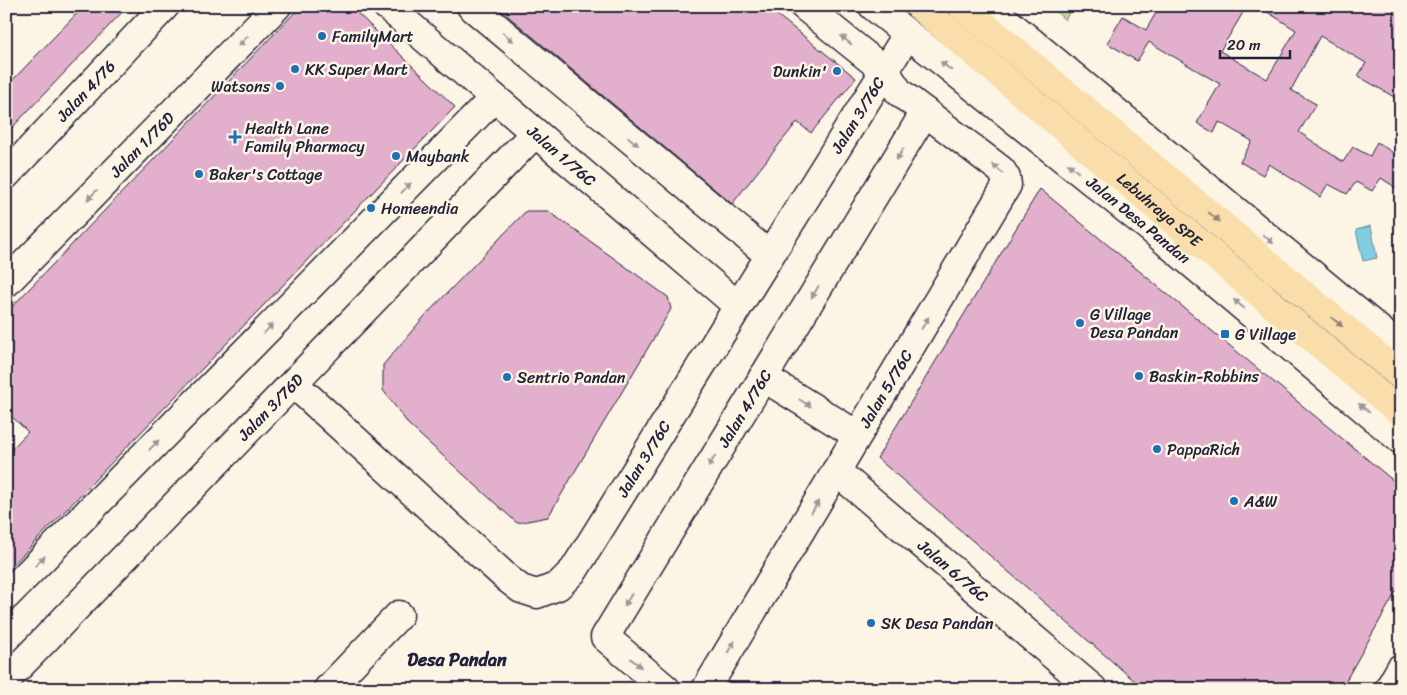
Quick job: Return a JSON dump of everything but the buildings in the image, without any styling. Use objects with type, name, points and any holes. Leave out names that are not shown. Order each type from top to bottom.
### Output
[{"type":"highway","name":"Lebuhraya SPE","points":[[919,6],[1401,412]]},
{"type":"highway","name":"Lebuhraya SPE","points":[[962,6],[1401,376]]},
{"type":"street","name":"Jalan 4/76","points":[[6,175],[164,6]]},
{"type":"street","name":"Jalan 1/76D","points":[[6,283],[277,6]]},
{"type":"street","name":"Jalan 1/76C","points":[[387,6],[737,305]]},
{"type":"street","points":[[471,6],[769,255]]},
{"type":"street","points":[[804,6],[884,71],[899,92],[925,112]]},
{"type":"street","name":"Jalan Desa Pandan","points":[[873,6],[1157,235],[1401,440]]},
{"type":"street","name":"Jalan Desa Pandan","points":[[935,6],[1401,404]]},
{"type":"street","points":[[988,6],[1401,348]]},
{"type":"street","name":"Jalan 3/76C","points":[[294,384],[508,579],[522,589],[537,594],[558,586],[574,570],[737,305],[907,35]]},
{"type":"street","points":[[6,596],[494,98]]},
{"type":"street","name":"Jalan 4/76C","points":[[666,689],[605,637],[925,112]]},
{"type":"street","name":"Jalan 5/76C","points":[[706,689],[1007,185],[1006,178],[1001,170],[925,112]]},
{"type":"street","name":"Jalan 3/76D","points":[[6,680],[535,133]]},
{"type":"street","points":[[764,377],[857,435]]},
{"type":"street","name":"Jalan 6/76C","points":[[836,471],[1093,689]]},
{"type":"street","points":[[328,689],[399,615]]},
{"type":"street","points":[[1389,689],[1401,668]]},
{"type":"green space","points":[[1050,6],[1073,6],[1065,20]]},
{"type":"water","points":[[1371,226],[1377,258],[1363,261],[1356,230]]},
{"type":"place","name":"FamilyMart","points":[[322,36]]},
{"type":"place","name":"KK Super Mart","points":[[295,69]]},
{"type":"place","name":"Dunkin'","points":[[837,71]]},
{"type":"place","name":"Watsons","points":[[280,86]]},
{"type":"place","name":"Health Lane Family Pharmacy","points":[[235,137]]},
{"type":"place","name":"Maybank","points":[[396,156]]},
{"type":"place","name":"Baker's Cottage","points":[[199,174]]},
{"type":"place","name":"Homeendia","points":[[371,208]]},
{"type":"place","name":"G Village Desa Pandan","points":[[1080,323]]},
{"type":"place","name":"G Village","points":[[1225,334]]},
{"type":"place","name":"Baskin-Robbins","points":[[1139,376]]},
{"type":"place","name":"Sentrio Pandan","points":[[507,377]]},
{"type":"place","name":"PappaRich","points":[[1157,449]]},
{"type":"place","name":"A&W","points":[[1234,501]]},
{"type":"place","name":"SK Desa Pandan","points":[[871,623]]},
{"type":"district","name":"Desa Pandan","points":[[457,660]]}]
